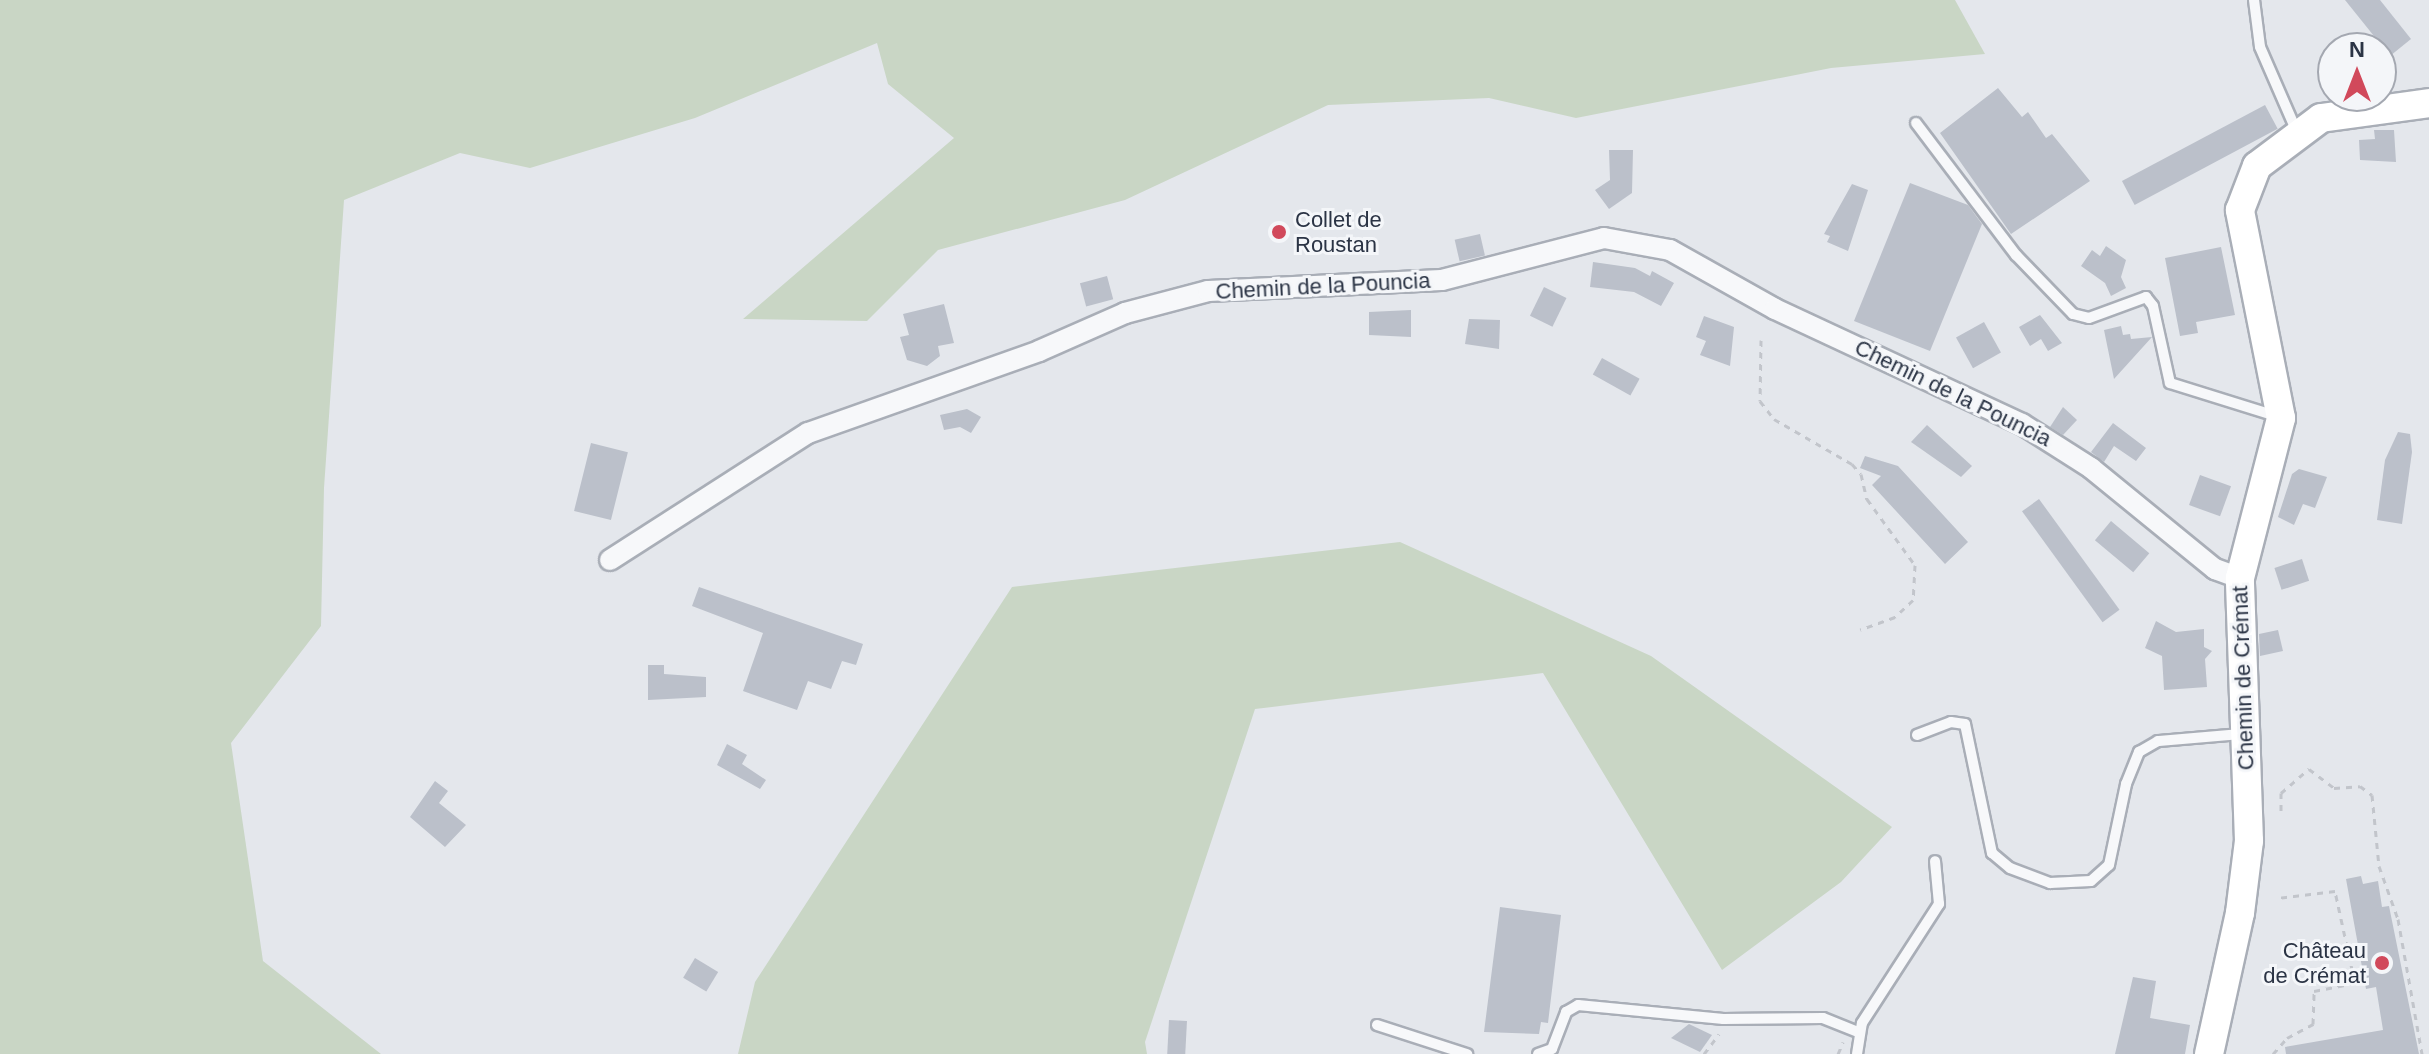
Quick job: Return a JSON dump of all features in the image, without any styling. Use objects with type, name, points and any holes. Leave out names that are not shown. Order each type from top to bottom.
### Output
[{"type":"street","name":"Chemin de Crémat","points":[[2209,1054],[2245,876],[2240,578],[2281,418],[2240,210],[2257,166],[2297,132],[2340,111],[2429,103]]},
{"type":"street","name":"Chemin de la Pouncia","points":[[610,560],[808,433],[1039,351],[1125,313],[1208,291],[1442,280],[1604,238],[1670,250],[1775,309],[2022,424],[2091,468],[2215,569],[2240,578]]},
{"type":"lane","points":[[2254,0],[2260,47],[2297,132]]},
{"type":"lane","points":[[1916,123],[2016,255],[2073,314],[2089,318],[2146,297],[2153,306],[2170,383],[2281,418]]},
{"type":"lane","points":[[1917,735],[1951,722],[1965,724],[1992,853],[2010,868],[2050,883],[2091,881],[2109,865],[2126,784],[2139,752],[2158,741],[2244,734]]},
{"type":"lane","points":[[1857,1054],[1858,1032],[1939,904],[1935,861]]},
{"type":"lane","points":[[1538,1054],[1552,1049],[1566,1012],[1578,1005],[1723,1019],[1823,1018],[1858,1032]]},
{"type":"lane","points":[[1377,1025],[1467,1054]]},
{"type":"path","points":[[1761,340],[1760,401],[1774,419],[1852,464],[1861,474],[1867,499],[1915,565],[1913,600],[1895,617],[1860,630]]},
{"type":"path","points":[[2281,811],[2281,793],[2309,769],[2334,788],[2360,786],[2372,795],[2379,866],[2398,919],[2422,1054]]},
{"type":"path","points":[[2273,1054],[2287,1038],[2313,1024],[2314,991],[2355,983],[2335,891],[2277,898]]},
{"type":"path","points":[[1704,1054],[1723,1019]]},
{"type":"green space","points":[[0,0],[1955,0],[1985,54],[1831,68],[1576,118],[1489,98],[1328,105],[1125,200],[938,250],[867,321],[743,319],[954,138],[888,84],[877,43],[695,118],[530,168],[460,153],[344,200],[324,488],[321,626],[231,743],[263,961],[381,1054],[0,1054]]},
{"type":"green space","points":[[1400,542],[1651,656],[1892,827],[1841,882],[1722,970],[1543,673],[1255,709],[1145,1042],[1147,1054],[738,1054],[755,982],[1012,587]]},
{"type":"building","points":[[2345,0],[2380,0],[2411,39],[2397,50],[2397,32],[2371,32]]},
{"type":"building","points":[[1998,88],[2022,117],[2028,112],[2046,138],[2052,134],[2090,181],[2011,234],[1940,133]]},
{"type":"building","points":[[2265,105],[2278,129],[2135,205],[2122,181]]},
{"type":"building","points":[[2374,130],[2394,130],[2396,162],[2360,160],[2359,140],[2375,139]]},
{"type":"building","points":[[1609,150],[1633,150],[1632,193],[1609,209],[1595,190],[1610,180]]},
{"type":"building","points":[[1910,183],[1968,205],[1982,224],[1930,351],[1854,321]]},
{"type":"building","points":[[1852,184],[1868,190],[1848,251],[1827,242],[1830,236],[1824,234]]},
{"type":"building","points":[[1480,234],[1485,255],[1460,261],[1455,240]]},
{"type":"building","points":[[2106,246],[2126,260],[2121,277],[2126,288],[2111,296],[2105,283],[2081,266],[2092,250],[2100,256]]},
{"type":"building","points":[[2221,247],[2235,315],[2196,322],[2198,333],[2180,336],[2165,258]]},
{"type":"building","points":[[1593,262],[1635,268],[1650,276],[1652,271],[1674,283],[1661,306],[1634,292],[1590,287]]},
{"type":"building","points":[[1107,276],[1113,299],[1086,306],[1080,283]]},
{"type":"building","points":[[1544,287],[1566,298],[1552,327],[1530,316]]},
{"type":"building","points":[[944,304],[954,343],[938,346],[940,356],[927,366],[907,360],[900,337],[909,335],[903,314]]},
{"type":"building","points":[[1411,310],[1411,337],[1369,335],[1369,312]]},
{"type":"building","points":[[2040,315],[2062,343],[2048,351],[2041,339],[2030,346],[2019,327]]},
{"type":"building","points":[[1704,316],[1734,327],[1730,366],[1700,355],[1706,341],[1696,337]]},
{"type":"building","points":[[1469,319],[1500,320],[1499,349],[1465,344]]},
{"type":"building","points":[[1984,322],[2001,353],[1973,368],[1956,338]]},
{"type":"building","points":[[2121,326],[2123,335],[2130,334],[2131,339],[2152,337],[2114,379],[2104,330]]},
{"type":"building","points":[[1602,358],[1640,379],[1630,395],[1593,375]]},
{"type":"building","points":[[2063,407],[2077,420],[2063,435],[2050,427]]},
{"type":"building","points":[[967,409],[981,417],[971,433],[960,427],[944,430],[940,415]]},
{"type":"building","points":[[2113,423],[2146,448],[2136,461],[2114,446],[2104,462],[2091,452]]},
{"type":"building","points":[[1927,425],[1972,466],[1961,477],[1911,442]]},
{"type":"building","points":[[2398,432],[2410,434],[2412,452],[2402,524],[2377,520],[2385,460]]},
{"type":"building","points":[[591,443],[628,452],[611,520],[574,511]]},
{"type":"building","points":[[1865,456],[1898,466],[1968,542],[1945,564],[1872,485],[1881,476],[1860,468]]},
{"type":"building","points":[[2299,469],[2327,477],[2315,508],[2303,504],[2294,525],[2278,517],[2292,474]]},
{"type":"building","points":[[2200,475],[2231,486],[2220,516],[2189,505]]},
{"type":"building","points":[[2039,499],[2120,610],[2103,622],[2022,511]]},
{"type":"building","points":[[2111,521],[2149,553],[2133,572],[2095,540]]},
{"type":"building","points":[[2302,559],[2309,581],[2282,590],[2274,568]]},
{"type":"building","points":[[699,587],[863,644],[856,665],[842,661],[831,689],[808,681],[797,710],[743,691],[763,633],[692,606]]},
{"type":"building","points":[[2156,621],[2176,632],[2204,629],[2204,647],[2212,651],[2205,659],[2207,687],[2164,690],[2162,656],[2145,648]]},
{"type":"building","points":[[2278,630],[2283,651],[2260,656],[2259,634]]},
{"type":"building","points":[[648,665],[664,665],[664,674],[706,677],[706,697],[648,700]]},
{"type":"building","points":[[727,744],[747,755],[742,764],[766,780],[760,789],[717,765]]},
{"type":"building","points":[[435,781],[448,791],[439,803],[466,825],[445,847],[410,817]]},
{"type":"building","name":"Château de Crémat","points":[[2361,876],[2363,884],[2378,881],[2382,907],[2389,906],[2419,1054],[2286,1054],[2285,1047],[2383,1030],[2376,987],[2366,989],[2346,879]]},
{"type":"building","points":[[1500,907],[1561,915],[1548,1023],[1541,1022],[1539,1034],[1484,1032]]},
{"type":"building","points":[[695,958],[718,972],[706,992],[683,978]]},
{"type":"building","points":[[2133,977],[2156,981],[2150,1018],[2190,1025],[2185,1054],[2115,1054]]},
{"type":"building","points":[[1169,1020],[1187,1021],[1185,1054],[1167,1054]]},
{"type":"building","points":[[1689,1024],[1712,1035],[1700,1052],[1671,1038]]},
{"type":"place","name":"Collet de Roustan","points":[[1279,232]]},
{"type":"place","name":"Château de Crémat","points":[[2382,963]]}]
